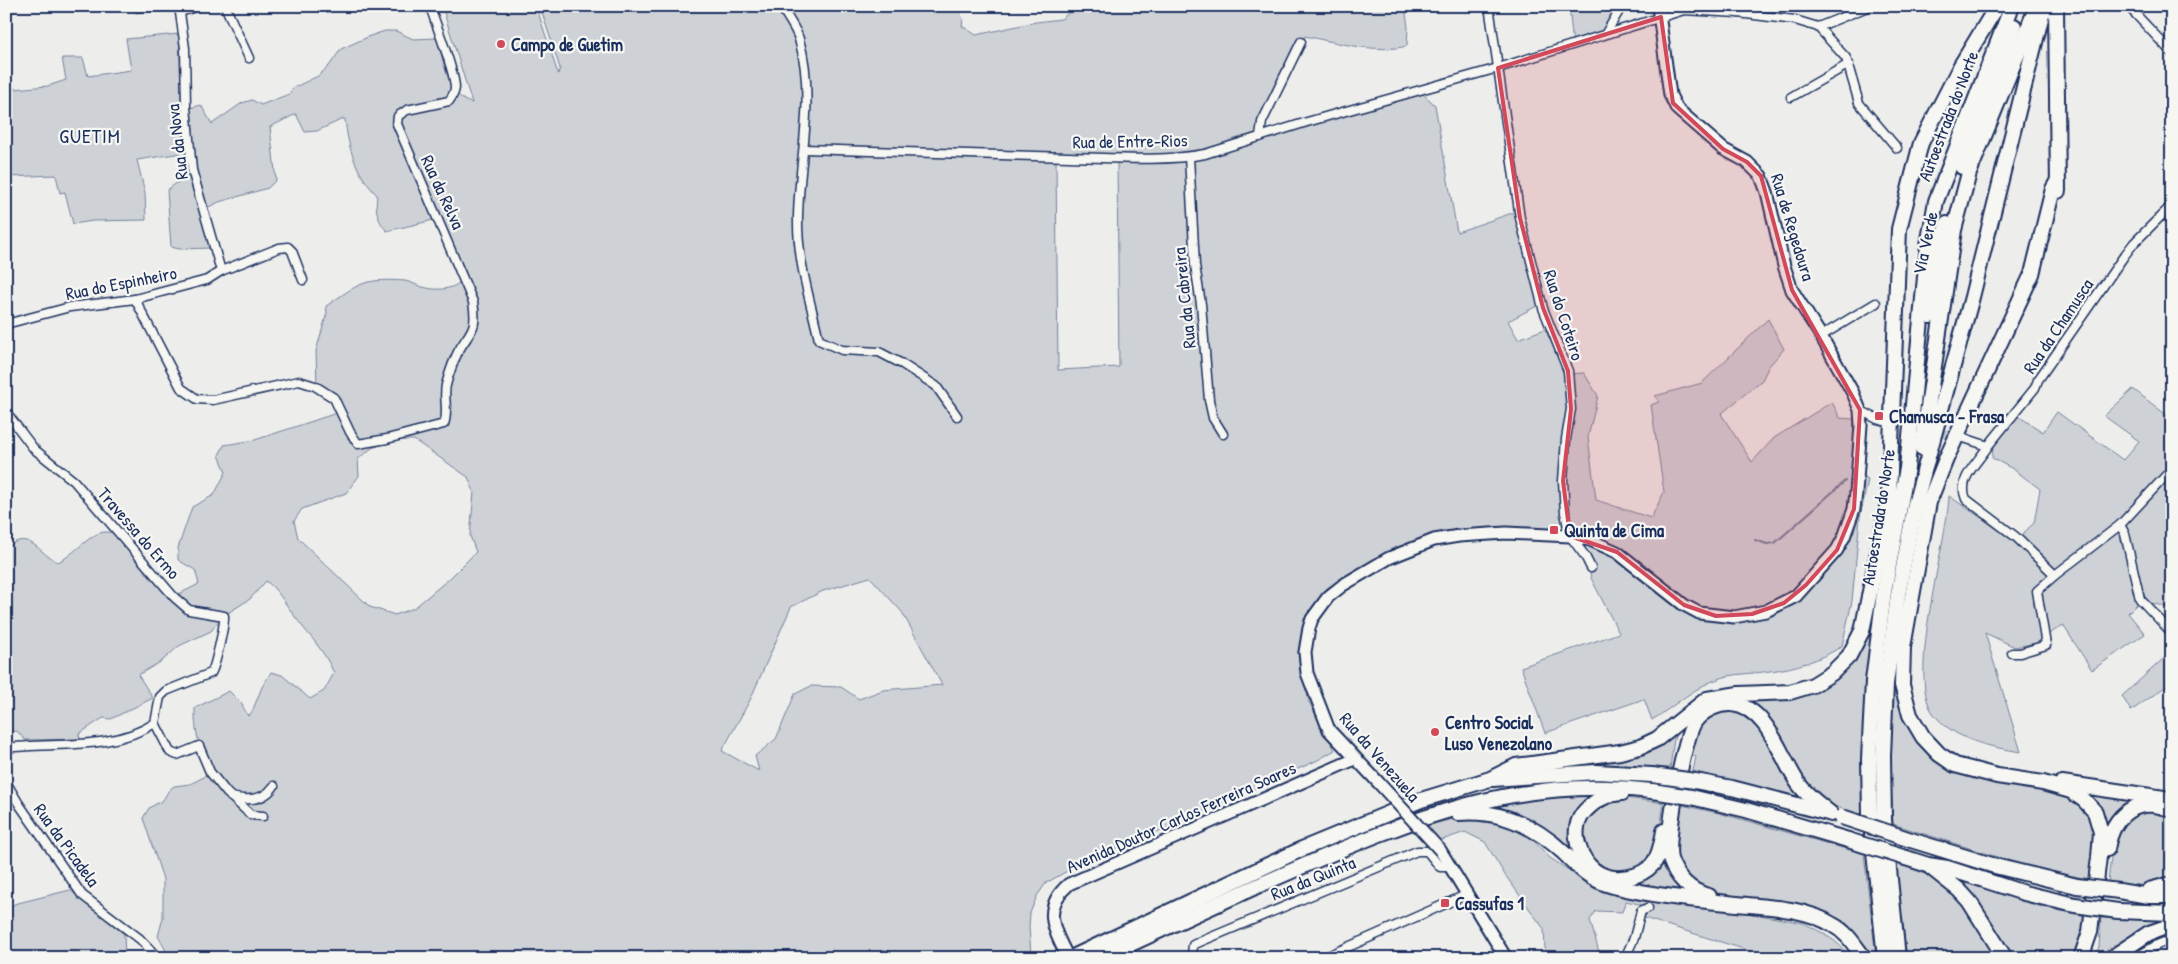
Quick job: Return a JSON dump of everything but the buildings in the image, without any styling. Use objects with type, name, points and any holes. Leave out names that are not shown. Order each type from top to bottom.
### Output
[{"type":"highway","points":[[1490,780],[1516,766],[1620,752],[1640,747],[1657,739],[1707,698],[1790,692],[1813,685],[1832,673],[1850,656],[1862,631],[1889,498],[1899,230],[1909,217],[1920,176],[1921,143],[1960,67],[1998,6]]},
{"type":"highway","name":"Autoestrada do Norte","points":[[1885,958],[1870,814],[1873,681],[1884,592],[1907,468],[1928,245],[1936,202],[2012,6]]},
{"type":"highway","name":"Via Verde","points":[[1907,468],[1939,256],[1964,159],[2022,6]]},
{"type":"highway","name":"Via Verde","points":[[1915,504],[1954,230],[1969,173],[2037,6]]},
{"type":"highway","name":"Autoestrada do Norte","points":[[1898,958],[1884,820],[1883,756],[1888,674],[1898,595],[1915,504],[1972,297],[2044,6]]},
{"type":"highway","points":[[2056,6],[2058,191],[2039,268],[2032,274],[1946,459],[1929,502],[1903,647],[1902,685],[1910,715],[1923,737],[1939,754],[1956,765],[1997,776],[2043,783],[2071,791],[2084,800],[2095,812],[2101,832],[2090,932],[2081,958]]},
{"type":"highway","points":[[1634,789],[1605,796],[1593,802],[1582,815],[1577,828],[1580,853],[1599,874],[1614,878],[1628,878],[1642,872],[1653,864],[1663,840],[1681,735],[1690,717],[1698,708],[1719,696]]},
{"type":"highway","points":[[1837,816],[1806,794],[1759,717],[1746,708],[1733,704],[1717,706],[1703,713],[1695,721],[1687,736],[1673,818],[1670,856],[1676,873],[1700,894],[1798,912],[1834,925],[1850,938],[1864,958]]},
{"type":"highway","points":[[1069,958],[1355,826],[1421,800],[1490,780],[1596,772],[1652,775],[1732,788],[1837,816],[1995,866],[2077,886],[2149,896],[2172,896]]},
{"type":"highway","points":[[2043,783],[2056,782],[2139,793],[2172,802]]},
{"type":"highway","points":[[1101,958],[1354,844],[1438,813],[1479,801],[1546,789],[1600,787],[1634,789],[1691,798],[1746,810],[1928,866],[1947,868],[2024,893],[2075,905],[2118,911],[2172,913]]},
{"type":"highway","points":[[2089,958],[2096,932],[2110,833],[2118,820],[2127,811],[2138,806],[2150,804],[2172,810]]},
{"type":"highway","points":[[1438,813],[1475,811],[1515,819],[1549,839],[1580,870],[1595,880],[1612,886],[1697,899],[1754,905]]},
{"type":"highway","points":[[1928,866],[1959,890],[1969,901],[2005,958]]},
{"type":"highway","points":[[2138,893],[2172,884]]},
{"type":"highway","points":[[2111,958],[2149,933],[2172,925]]},
{"type":"street","points":[[179,9],[198,6]]},
{"type":"street","points":[[225,6],[249,58]]},
{"type":"street","name":"Rua da Relva","points":[[135,299],[181,388],[197,399],[213,400],[299,381],[315,386],[334,398],[350,432],[358,444],[387,439],[444,424],[448,415],[445,389],[459,352],[473,332],[475,312],[473,302],[449,243],[396,124],[398,116],[407,110],[448,101],[453,95],[455,87],[451,71],[430,6]]},
{"type":"street","points":[[780,6],[799,38],[808,90],[798,218],[799,252],[807,295],[820,340],[842,350],[878,352],[902,364],[936,386],[957,416]]},
{"type":"street","name":"Rua do Coteiro","points":[[1489,6],[1520,218],[1543,308],[1568,371],[1571,409],[1566,439],[1563,481],[1565,513],[1570,536],[1585,556],[1591,568]]},
{"type":"street","points":[[1606,33],[1622,6]]},
{"type":"street","points":[[1738,14],[1749,6]]},
{"type":"street","points":[[1870,6],[1818,27],[1843,53],[1849,64],[1859,103],[1897,148]]},
{"type":"street","points":[[2128,6],[2172,53]]},
{"type":"street","name":"Rua da Nova","points":[[179,9],[184,48],[186,107],[192,170],[221,271]]},
{"type":"street","name":"Rua de Entre-Rios","points":[[804,149],[1041,157],[1189,157],[1498,68],[1606,33],[1659,12],[1684,10],[1738,14],[1795,20],[1818,27]]},
{"type":"street","name":"Rua de Regedoura","points":[[1659,12],[1670,95],[1673,103],[1677,109],[1723,149],[1747,162],[1761,176],[1767,192],[1790,285],[1853,393],[1860,410],[1861,425],[1854,508],[1844,537],[1831,556]]},
{"type":"street","points":[[1260,137],[1262,122],[1301,42]]},
{"type":"street","points":[[1792,97],[1849,64]]},
{"type":"street","name":"Rua da Cabreira","points":[[1189,157],[1195,265],[1201,304],[1209,400],[1213,418],[1223,434]]},
{"type":"street","name":"Rua da Chamusca","points":[[2055,575],[2016,537],[1966,499],[1962,491],[1964,480],[1988,446],[2035,388],[2048,364],[2124,256],[2134,243],[2172,205]]},
{"type":"street","name":"Rua do Espinheiro","points":[[6,324],[70,308],[135,299],[207,280],[221,271],[279,248],[288,247],[292,251],[303,280]]},
{"type":"street","points":[[1821,336],[1876,303]]},
{"type":"street","points":[[1860,410],[1876,419],[1885,421]]},
{"type":"street","name":"Travessa do Ermo","points":[[6,412],[34,449],[74,481],[174,597],[189,610],[224,616],[225,627],[217,647],[215,668],[211,672],[166,690],[160,697],[155,723]]},
{"type":"street","points":[[1861,425],[1876,419]]},
{"type":"street","points":[[1964,438],[1988,446]]},
{"type":"street","points":[[2012,653],[2020,653],[2046,645],[2037,591],[2120,525],[2172,469]]},
{"type":"street","points":[[2120,525],[2124,534],[2140,599],[2172,633]]},
{"type":"street","name":"Rua da Venezuela","points":[[1506,958],[1440,850],[1329,730],[1315,696],[1306,663],[1308,628],[1318,609],[1342,585],[1389,558],[1434,540],[1482,534],[1570,536],[1590,540],[1617,552],[1684,605],[1699,612],[1716,616],[1734,617],[1752,614],[1784,603],[1796,596],[1831,556]]},
{"type":"street","points":[[6,748],[79,744],[121,738],[143,731],[155,723],[170,752],[177,755],[200,746],[210,772],[232,797],[250,815],[263,816]]},
{"type":"street","name":"Avenida Doutor Carlos Ferreira Soares","points":[[1069,958],[1061,943],[1052,912],[1056,898],[1069,884],[1355,759]]},
{"type":"street","name":"Rua da Picadela","points":[[6,782],[82,896],[140,939],[158,958]]},
{"type":"street","points":[[232,797],[246,800],[258,798],[271,791],[274,786]]},
{"type":"street","name":"Rua da Quinta","points":[[1194,958],[1192,954],[1194,945],[1202,941],[1417,851],[1427,851],[1440,867],[1452,867]]},
{"type":"street","points":[[1323,958],[1468,894]]},
{"type":"street","points":[[1625,958],[1634,938],[1641,911],[1648,908]]},
{"type":"street","points":[[2135,958],[2156,945],[2172,939]]},
{"type":"highlighted area","points":[[1661,17],[1673,103],[1723,149],[1747,162],[1761,176],[1792,290],[1860,410],[1854,509],[1837,550],[1806,585],[1784,603],[1752,614],[1716,616],[1684,605],[1617,552],[1570,536],[1563,481],[1571,409],[1568,371],[1543,308],[1520,218],[1498,68]]},
{"type":"shaded area","points":[[134,6],[190,6],[136,13]]},
{"type":"shaded area","points":[[442,6],[536,6],[558,74],[560,68],[540,6],[957,6],[963,20],[962,26],[976,35],[1036,22],[1061,19],[1078,6],[1405,6],[1408,27],[1407,46],[1383,49],[1370,48],[1305,36],[1283,75],[1270,111],[1252,139],[1258,141],[1421,92],[1435,105],[1457,232],[1515,212],[1539,305],[1508,321],[1518,339],[1545,329],[1566,374],[1584,373],[1598,396],[1588,437],[1596,500],[1651,518],[1664,492],[1651,405],[1659,402],[1655,396],[1702,383],[1768,319],[1784,349],[1769,366],[1762,380],[1721,414],[1752,462],[1774,438],[1832,402],[1840,418],[1854,419],[1853,462],[1868,480],[1860,517],[1852,601],[1842,646],[1817,659],[1798,665],[1779,670],[1721,678],[1702,686],[1652,720],[1644,699],[1545,733],[1521,667],[1619,633],[1591,578],[1584,544],[1555,539],[1476,538],[1387,553],[1353,571],[1327,588],[1303,620],[1305,622],[1298,652],[1309,702],[1335,750],[1318,760],[1164,829],[1085,861],[1046,883],[1037,896],[1030,913],[1031,954],[1026,958],[170,958],[158,936],[163,918],[163,879],[143,818],[149,808],[163,800],[174,786],[190,784],[202,778],[209,771],[198,740],[195,708],[229,691],[241,703],[248,716],[252,712],[262,687],[271,672],[282,675],[310,699],[324,691],[334,673],[320,649],[277,592],[266,581],[250,599],[223,616],[211,631],[179,646],[162,661],[138,675],[153,698],[111,719],[103,718],[79,734],[80,739],[25,740],[17,731],[6,732],[6,548],[14,542],[27,541],[58,562],[100,533],[121,534],[177,595],[199,584],[195,570],[178,560],[178,548],[192,507],[214,495],[226,472],[219,455],[224,445],[255,440],[343,411],[317,386],[316,351],[327,313],[326,306],[348,291],[367,282],[382,280],[401,281],[433,289],[444,289],[460,282],[465,272],[442,218],[387,231],[381,223],[378,214],[376,205],[377,195],[358,169],[354,160],[348,140],[345,119],[317,131],[305,132],[296,114],[270,127],[276,180],[268,188],[219,202],[204,209],[211,248],[179,249],[171,247],[167,190],[195,170],[194,154],[182,153],[137,160],[145,193],[146,220],[93,221],[73,224],[65,192],[60,193],[56,175],[6,177],[6,83],[12,82],[14,89],[48,86],[66,80],[62,58],[83,58],[88,76],[131,70],[126,39],[179,34],[182,110],[201,105],[212,124],[242,103],[252,100],[261,105],[289,94],[293,88],[318,76],[329,66],[341,49],[385,31],[396,31],[413,39],[437,38],[444,66],[452,86],[464,100],[472,103]],"holes":[[[1056,159],[1117,159],[1119,367],[1058,370]],[[395,440],[414,440],[468,477],[474,492],[470,536],[476,552],[450,578],[414,608],[395,615],[370,607],[298,538],[294,521],[302,509],[346,493],[359,476],[358,459],[372,448]],[[870,577],[902,612],[942,685],[883,690],[859,699],[841,687],[811,686],[795,694],[776,739],[755,756],[759,771],[722,751],[750,700],[791,607],[823,591]]]},
{"type":"shaded area","points":[[1569,6],[1617,6],[1611,17],[1615,32],[1573,46]]},
{"type":"shaded area","points":[[2133,389],[2169,417],[2172,415],[2172,611],[2169,608],[2141,600],[2128,613],[2145,634],[2092,670],[2063,625],[2036,643],[2015,647],[1985,633],[2021,752],[1985,745],[1961,736],[1941,722],[1933,713],[1926,695],[1924,670],[1930,608],[1947,518],[1949,496],[2015,541],[2034,523],[2040,489],[2013,469],[1992,458],[1993,446],[2018,416],[2043,432],[2057,412],[2123,460],[2139,441],[2104,416]]},
{"type":"shaded area","points":[[1871,616],[1862,814],[1835,806],[1811,792],[1741,701],[1822,685]]},
{"type":"shaded area","points":[[2172,651],[2172,682],[2131,711],[2122,696]]},
{"type":"shaded area","points":[[1895,672],[1899,698],[1910,729],[1932,755],[1946,765],[1977,778],[2058,793],[2075,801],[2089,814],[2093,819],[2096,832],[2093,880],[2029,867],[1893,824],[1890,751]]},
{"type":"shaded area","points":[[1722,709],[1751,716],[1808,802],[1693,771],[1696,757],[1688,753],[1703,718]]},
{"type":"shaded area","points":[[1679,727],[1674,739],[1670,768],[1595,765],[1548,767],[1599,758]]},
{"type":"shaded area","points":[[2077,789],[2149,798],[2107,828]]},
{"type":"shaded area","points":[[1599,794],[1587,801],[1576,854],[1571,856],[1476,807],[1556,796]]},
{"type":"shaded area","points":[[1626,798],[1664,803],[1659,834],[1652,852],[1643,863],[1624,872],[1610,872],[1598,866],[1585,854],[1582,824],[1597,804]]},
{"type":"shaded area","points":[[1681,805],[1719,813],[1864,854],[1876,958],[1870,958],[1863,945],[1781,903],[1710,892],[1685,878],[1676,860],[1674,837]]},
{"type":"shaded area","points":[[2157,810],[2172,817],[2172,876],[2149,884],[2108,883],[2114,845],[2121,826],[2133,814]]},
{"type":"shaded area","points":[[1464,817],[1505,822],[1528,835],[1550,858],[1592,885],[1804,923],[1835,941],[1849,958],[1753,958],[1753,952],[1644,918],[1651,907],[1626,901],[1622,912],[1596,911],[1590,920],[1599,952],[1587,958],[1547,958],[1544,929],[1505,875],[1485,842],[1465,832],[1439,841],[1425,825]]},
{"type":"shaded area","points":[[1663,854],[1689,892],[1622,882]]},
{"type":"shaded area","points":[[1895,864],[1931,876],[1955,890],[1971,911],[1998,958],[1907,958]]},
{"type":"shaded area","points":[[1965,882],[2042,907],[2086,916],[2076,958],[2009,958],[1962,886]]},
{"type":"shaded area","points":[[70,890],[124,934],[125,958],[6,958],[6,912],[14,904]]},
{"type":"shaded area","points":[[2101,918],[2168,921],[2104,958],[2094,958],[2099,947]]},
{"type":"waterway","points":[[1755,540],[1767,544],[1775,543],[1845,481]]},
{"type":"tunnel","points":[[1932,431],[1960,437]]},
{"type":"place","name":"Campo de Guetim","points":[[501,44]]},
{"type":"place","name":"Chamusca - Frasa","points":[[1879,416]]},
{"type":"place","name":"Quinta de Cima","points":[[1554,530]]},
{"type":"place","name":"Centro Social Luso Venezolano","points":[[1435,732]]},
{"type":"place","name":"Cassufas 1","points":[[1445,903]]},
{"type":"district","name":"GUETIM","points":[[90,135]]}]
